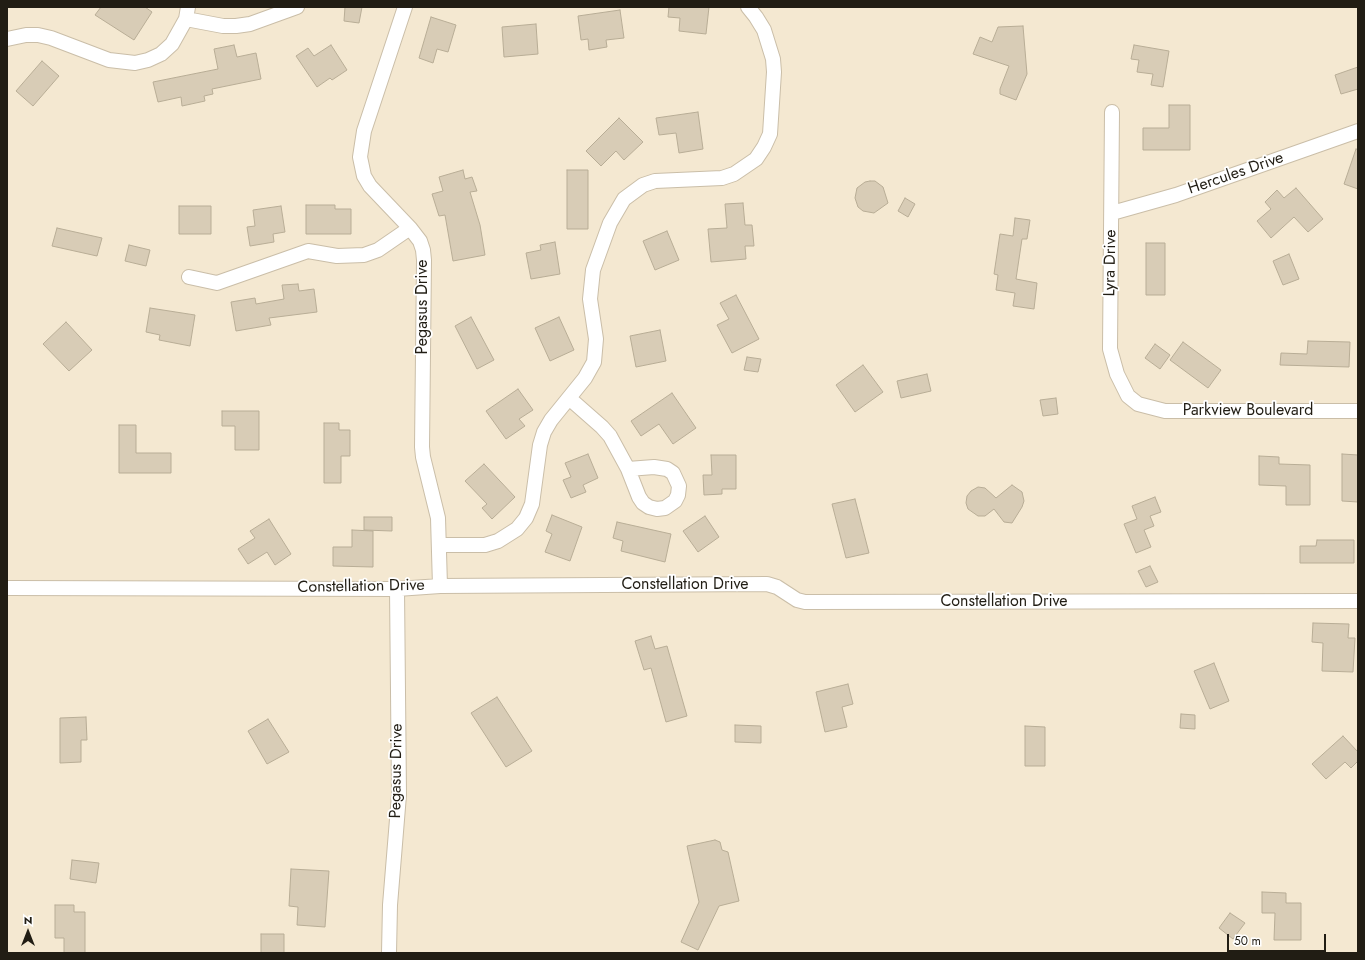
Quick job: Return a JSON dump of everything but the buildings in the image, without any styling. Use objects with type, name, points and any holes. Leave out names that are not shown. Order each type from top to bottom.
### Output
[{"type":"street","points":[[7,39],[26,35],[38,35],[51,38],[109,60],[135,63],[148,60],[161,54],[172,44],[187,13],[223,26],[236,26],[250,24],[297,7]]},
{"type":"street","name":"Pegasus Drive","points":[[405,7],[364,131],[360,157],[364,176],[370,186],[410,228],[420,241],[424,260],[422,447],[423,457],[437,508],[440,545],[440,586]]},
{"type":"street","points":[[440,545],[486,544],[508,536],[517,529],[526,518],[532,504],[540,445],[544,432],[588,375],[594,362],[596,339],[590,299],[593,270],[610,223],[624,199],[643,185],[655,181],[722,178],[734,174],[756,159],[764,147],[770,134],[774,72],[773,59],[764,30],[748,7]]},
{"type":"street","name":"Lyra Drive","points":[[1112,112],[1110,349],[1112,362],[1122,385],[1128,396],[1138,404]]},
{"type":"street","name":"Hercules Drive","points":[[1112,213],[1176,194],[1358,131]]},
{"type":"street","points":[[189,277],[217,283],[308,251],[338,256],[364,255],[378,250],[410,228]]},
{"type":"street","points":[[569,398],[610,436],[628,469]]},
{"type":"street","name":"Parkview Boulevard","points":[[1138,404],[1164,411],[1358,411]]},
{"type":"street","name":"Constellation Drive","points":[[7,588],[397,589],[440,586],[767,584],[777,587],[797,600],[805,602],[1358,601]]},
{"type":"street","name":"Pegasus Drive","points":[[389,953],[390,905],[399,795],[397,589]]}]
